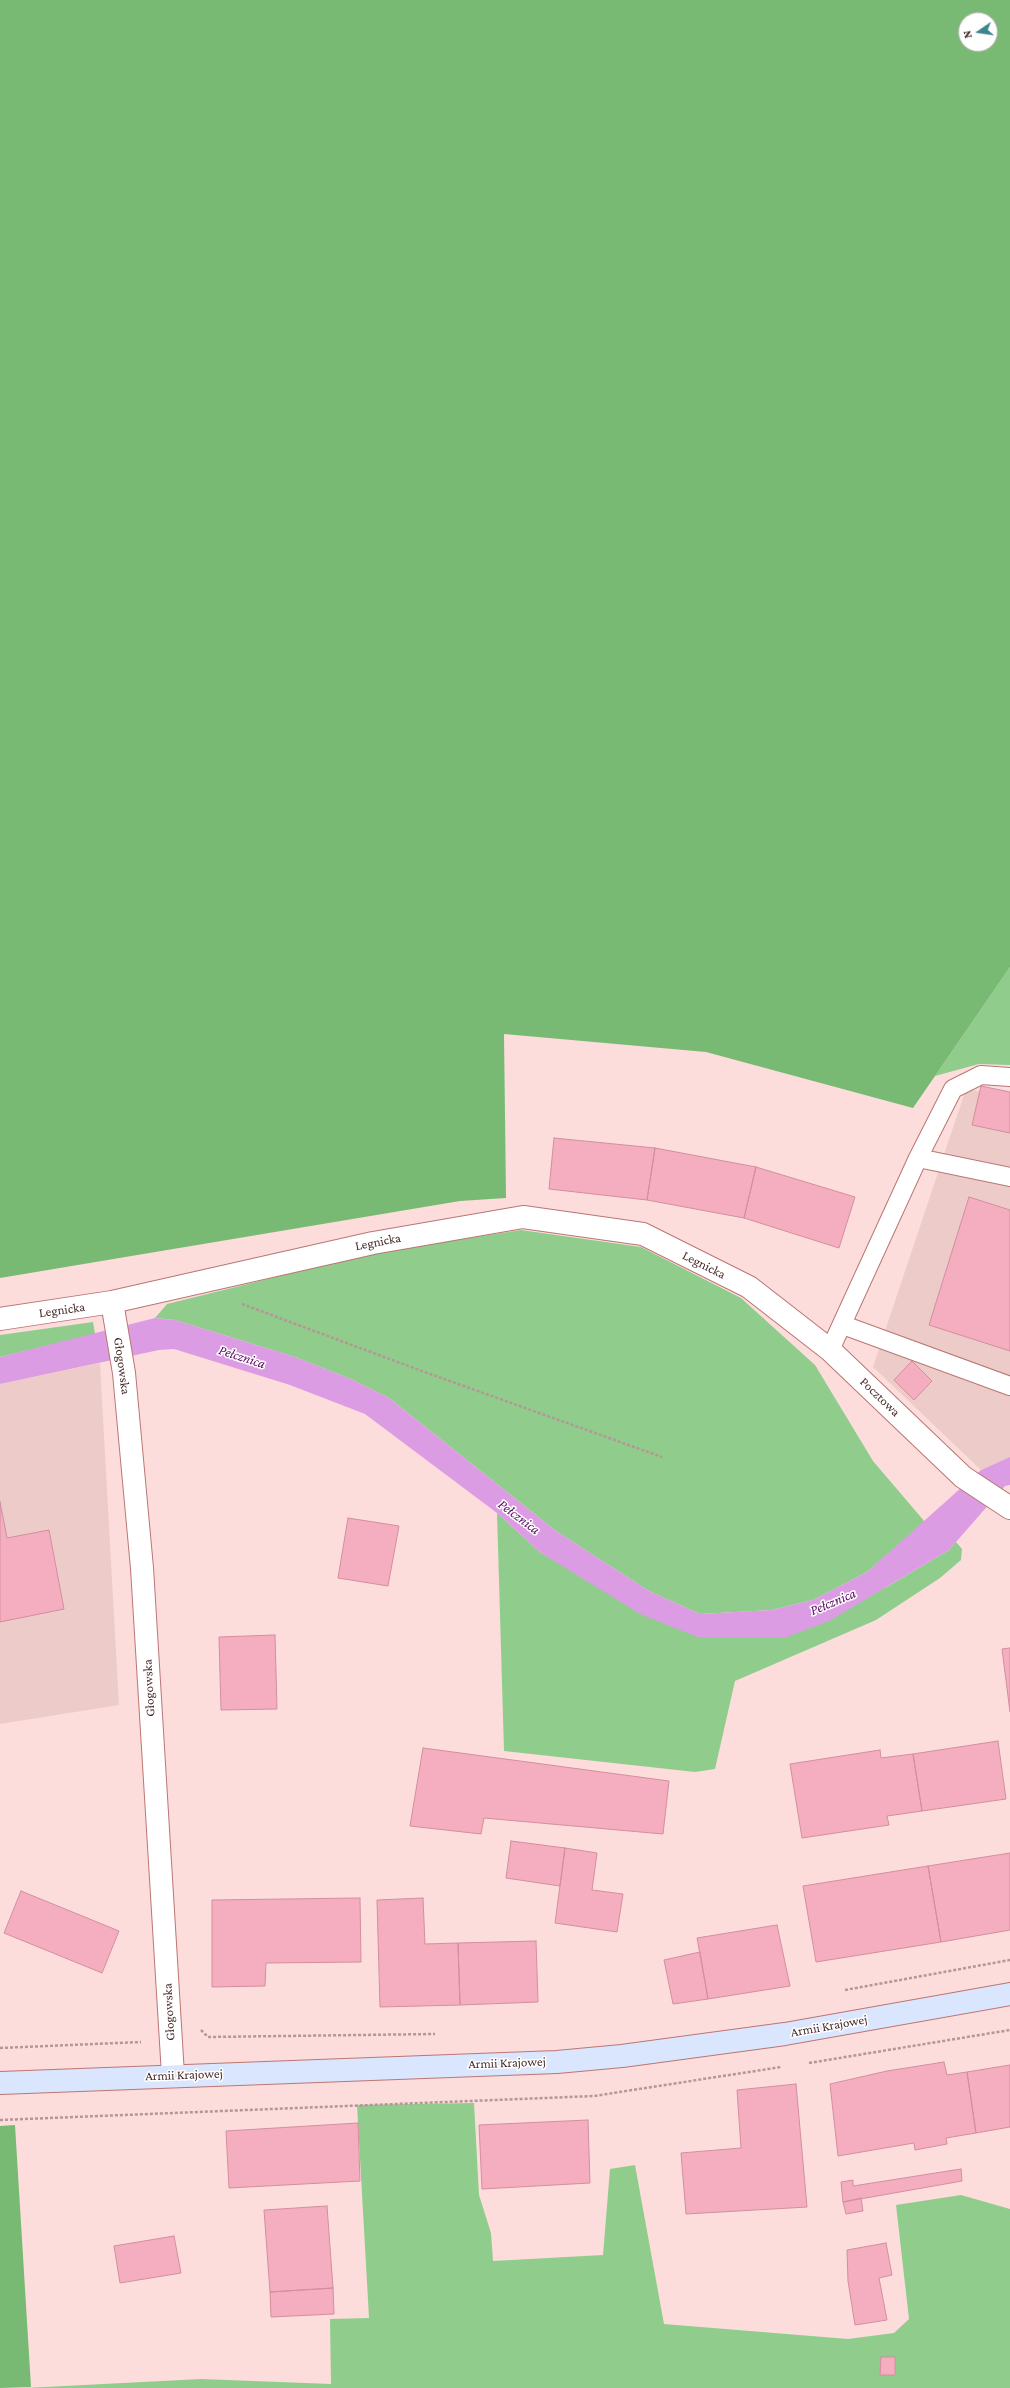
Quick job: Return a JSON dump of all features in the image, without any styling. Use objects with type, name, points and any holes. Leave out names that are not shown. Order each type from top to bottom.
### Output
[{"type":"main road","name":"Armii Krajowej","points":[[0,2083],[557,2062],[622,2056],[785,2034],[1010,1994]]},
{"type":"street","name":"Legnicka","points":[[0,1318],[112,1302],[373,1242],[523,1217],[643,1234],[749,1287]]},
{"type":"street","name":"Pocztowa","points":[[749,1287],[830,1350],[963,1477],[1006,1506]]},
{"type":"street","name":"Głogowska","points":[[112,1302],[124,1373],[142,1568],[173,2076]]},
{"type":"lane","points":[[830,1350],[843,1325],[918,1158],[953,1089],[981,1075],[1010,1076]]},
{"type":"lane","points":[[918,1158],[1010,1177]]},
{"type":"lane","points":[[843,1325],[1010,1386]]},
{"type":"path","points":[[241,1304],[419,1370],[662,1457]]},
{"type":"path","points":[[843,1990],[1010,1960]]},
{"type":"path","points":[[0,2048],[141,2042],[150,2023],[194,2020],[208,2037],[439,2034]]},
{"type":"shaded area","points":[[966,1089],[1010,1097],[1010,1457],[981,1470],[873,1367]]},
{"type":"shaded area","points":[[100,1363],[119,1705],[0,1724],[0,1384]]},
{"type":"green space","points":[[0,0],[1010,0],[1010,967],[913,1108],[706,1052],[504,1034],[506,1198],[460,1201],[0,1278]]},
{"type":"green space","points":[[1010,967],[1010,1065],[979,1064],[935,1076]]},
{"type":"green space","points":[[521,1230],[641,1247],[741,1298],[815,1365],[873,1461],[925,1522],[867,1572],[813,1600],[772,1610],[700,1614],[649,1591],[556,1531],[389,1398],[353,1380],[295,1357],[175,1320],[155,1318],[167,1304],[373,1253]]},
{"type":"green space","points":[[93,1322],[95,1334],[0,1357],[0,1335]]},
{"type":"green space","points":[[497,1513],[541,1553],[698,1637],[885,1588],[949,1550],[956,1542],[962,1549],[961,1560],[940,1578],[876,1620],[735,1681],[715,1769],[695,1772],[504,1751]]},
{"type":"green space","points":[[474,2103],[479,2195],[491,2233],[493,2261],[603,2255],[610,2169],[635,2165],[664,2324],[848,2339],[894,2333],[909,2319],[896,2205],[961,2195],[1010,2209],[1010,2388],[25,2388],[201,2379],[331,2384],[330,2319],[369,2318],[357,2105]]},
{"type":"green space","points":[[15,2125],[31,2387],[0,2388],[0,2126]]},
{"type":"water","name":"Pełcznica","points":[[155,1318],[175,1320],[295,1357],[353,1380],[389,1398],[556,1531],[649,1591],[700,1614],[772,1610],[813,1600],[867,1572],[981,1470],[1010,1457],[1010,1485],[1005,1486],[949,1550],[829,1621],[784,1638],[698,1637],[642,1615],[541,1553],[497,1513],[365,1414],[290,1385],[174,1349],[159,1350],[0,1384],[0,1357]]},
{"type":"building","points":[[981,1086],[1010,1092],[1010,1133],[972,1125]]},
{"type":"building","points":[[554,1138],[655,1148],[647,1200],[549,1189]]},
{"type":"building","points":[[655,1148],[756,1167],[744,1218],[647,1200]]},
{"type":"building","points":[[756,1167],[855,1197],[839,1248],[744,1218]]},
{"type":"building","points":[[969,1197],[1010,1210],[1010,1351],[929,1325]]},
{"type":"building","points":[[912,1361],[932,1381],[914,1400],[894,1380]]},
{"type":"building","points":[[0,1502],[7,1538],[49,1530],[64,1609],[0,1622]]},
{"type":"building","points":[[348,1518],[399,1526],[388,1586],[338,1578]]},
{"type":"building","points":[[275,1635],[277,1709],[221,1710],[219,1637]]},
{"type":"building","points":[[1010,1648],[1010,1712],[1002,1649]]},
{"type":"building","points":[[998,1741],[1006,1799],[922,1811],[913,1754]]},
{"type":"building","points":[[423,1748],[669,1781],[663,1834],[484,1818],[481,1834],[410,1826]]},
{"type":"building","points":[[880,1750],[881,1758],[913,1754],[922,1811],[887,1816],[889,1825],[802,1838],[790,1764]]},
{"type":"building","points":[[511,1841],[565,1848],[560,1886],[506,1878]]},
{"type":"building","points":[[565,1848],[597,1853],[592,1890],[623,1894],[617,1932],[555,1923]]},
{"type":"building","points":[[1010,1853],[1010,1930],[941,1942],[928,1866]]},
{"type":"building","points":[[928,1866],[941,1942],[816,1962],[803,1886]]},
{"type":"building","points":[[21,1891],[119,1931],[102,1973],[4,1933]]},
{"type":"building","points":[[360,1898],[361,1962],[266,1963],[265,1986],[212,1987],[212,1900]]},
{"type":"building","points":[[423,1898],[425,1944],[458,1943],[460,2005],[380,2007],[377,1900]]},
{"type":"building","points":[[777,1925],[790,1986],[708,1999],[697,1938]]},
{"type":"building","points":[[536,1941],[538,2002],[460,2005],[458,1943]]},
{"type":"building","points":[[700,1952],[708,1999],[673,2004],[664,1960]]},
{"type":"building","points":[[944,2062],[947,2075],[967,2072],[976,2133],[946,2138],[947,2144],[915,2150],[914,2143],[838,2156],[830,2084],[887,2071]]},
{"type":"building","points":[[1010,2065],[1010,2127],[976,2133],[967,2072]]},
{"type":"building","points":[[796,2084],[807,2207],[686,2214],[681,2153],[741,2148],[737,2090]]},
{"type":"building","points":[[588,2120],[590,2183],[482,2189],[479,2125]]},
{"type":"building","points":[[358,2123],[360,2181],[229,2188],[226,2131]]},
{"type":"building","points":[[961,2169],[962,2181],[843,2202],[841,2182],[853,2180],[853,2186]]},
{"type":"building","points":[[861,2198],[863,2211],[846,2214],[843,2202]]},
{"type":"building","points":[[327,2206],[333,2288],[270,2292],[264,2210]]},
{"type":"building","points":[[174,2236],[181,2273],[120,2283],[114,2246]]},
{"type":"building","points":[[886,2243],[892,2275],[879,2278],[887,2320],[855,2325],[848,2281],[847,2250]]},
{"type":"building","points":[[333,2288],[334,2314],[271,2317],[270,2292]]},
{"type":"building","points":[[881,2357],[895,2357],[895,2375],[880,2375]]}]
